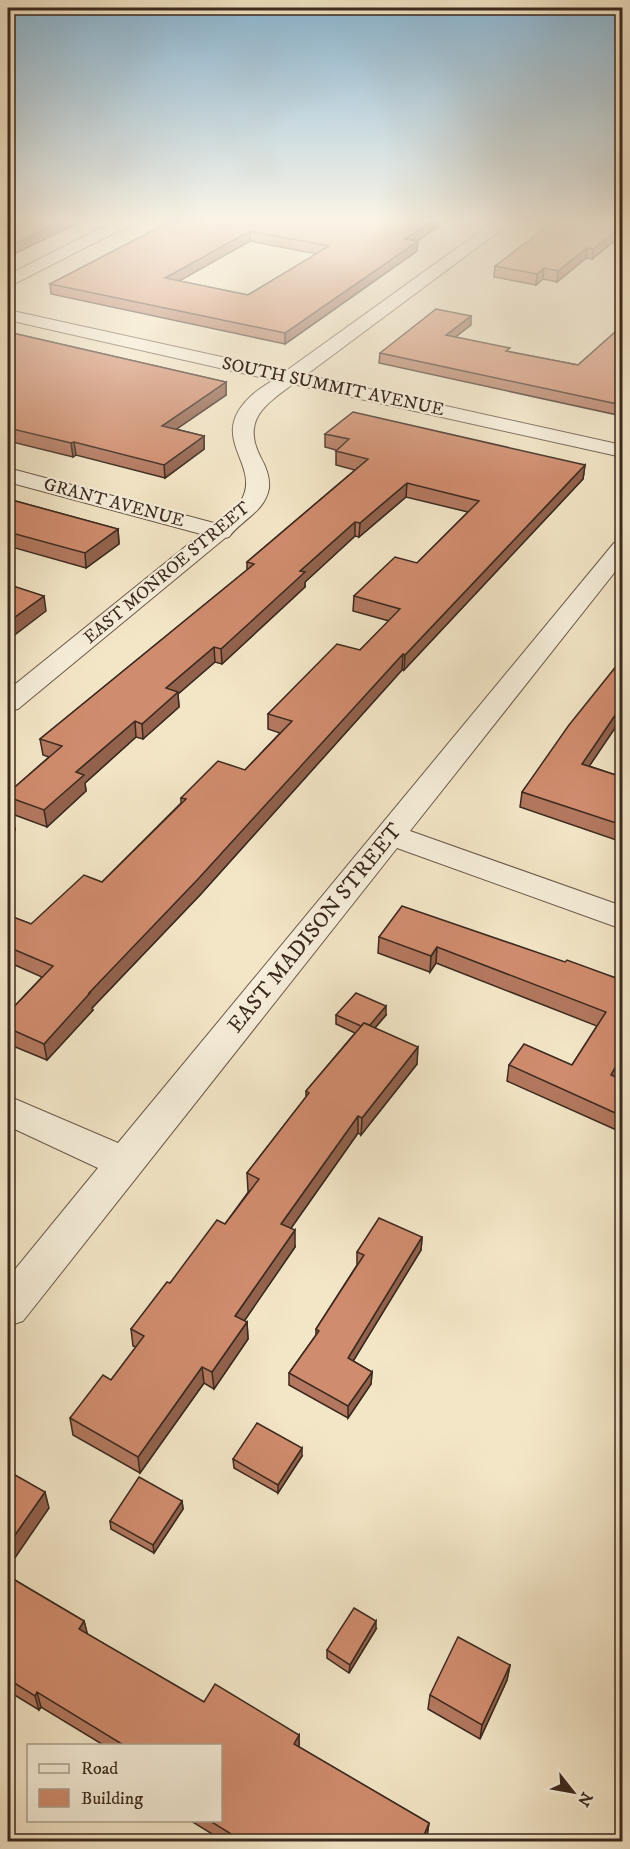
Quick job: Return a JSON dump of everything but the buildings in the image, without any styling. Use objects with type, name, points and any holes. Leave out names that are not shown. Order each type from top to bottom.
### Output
[{"type":"street","name":"EAST MONROE STREET","points":[[8,703],[221,532],[251,505],[257,496],[259,483],[241,437],[241,427],[246,414],[257,401],[387,306]]},
{"type":"street","name":"SOUTH SUMMIT AVENUE","points":[[8,315],[622,451]]},
{"type":"street","name":"GRANT AVENUE","points":[[8,475],[221,532]]},
{"type":"street","name":"EAST MADISON STREET","points":[[8,1308],[622,548]]},
{"type":"street","points":[[391,835],[622,918]]},
{"type":"street","points":[[8,1110],[125,1163]]}]
